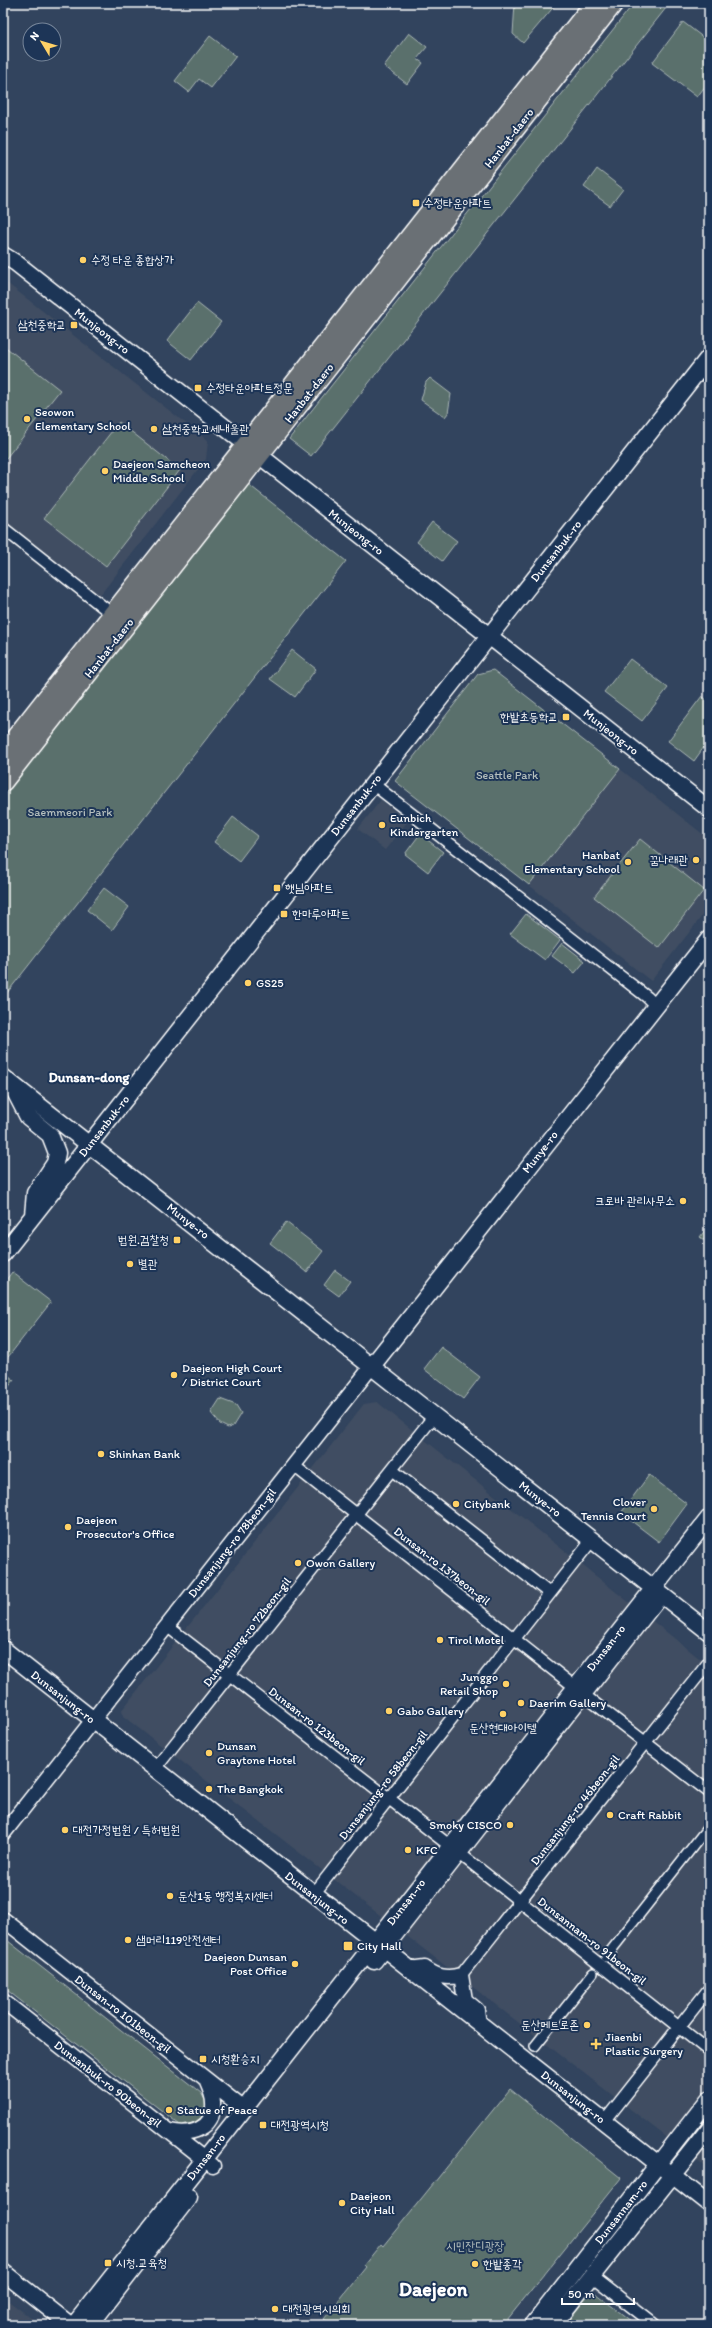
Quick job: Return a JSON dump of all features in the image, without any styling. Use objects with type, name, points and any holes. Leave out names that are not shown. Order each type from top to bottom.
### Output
[{"type":"main road","name":"Hanbat-daero","points":[[3,782],[253,450],[594,3]]},
{"type":"main road","name":"Hanbat-daero","points":[[3,753],[112,614],[253,450],[614,3]]},
{"type":"main road","name":"Munjeong-ro","points":[[3,255],[16,263],[709,809]]},
{"type":"main road","name":"Dunsanbuk-ro","points":[[3,1254],[709,357]]},
{"type":"main road","name":"Munye-ro","points":[[372,1366],[709,939]]},
{"type":"main road","name":"Munye-ro","points":[[7,1080],[709,1632]]},
{"type":"main road","points":[[7,1080],[28,1117],[50,1136],[57,1153],[55,1163],[35,1193],[33,1216]]},
{"type":"main road","name":"Dunsan-ro","points":[[74,2325],[209,2163],[657,1592],[709,1518]]},
{"type":"main road","name":"Dunsan-ro","points":[[657,1592],[709,1534]]},
{"type":"main road","name":"Dunsanjung-ro","points":[[3,1649],[313,1895],[709,2204]]},
{"type":"main road","name":"Dunsan-ro","points":[[90,2325],[209,2163],[244,2109],[379,1946]]},
{"type":"main road","name":"Dunsannam-ro","points":[[533,2325],[709,2099]]},
{"type":"main road","name":"Dunsannam-ro","points":[[553,2325],[709,2129]]},
{"type":"main road","points":[[3,2272],[70,2325]]},
{"type":"street","points":[[3,528],[112,614]]},
{"type":"street","points":[[373,784],[647,997],[656,1006]]},
{"type":"street","name":"Dunsanjung-ro 78beon-gil","points":[[3,1834],[372,1366]]},
{"type":"street","name":"Dunsanjung-ro 72beon-gil","points":[[155,1769],[434,1416]]},
{"type":"street","name":"Dunsan-ro 137beon-gil","points":[[293,1466],[709,1792]]},
{"type":"street","points":[[392,1470],[549,1594]]},
{"type":"street","name":"Dunsanjung-ro 58beon-gil","points":[[313,1895],[592,1540]]},
{"type":"street","name":"Dunsan-ro 123beon-gil","points":[[167,1626],[455,1849]]},
{"type":"street","name":"Dunsanjung-ro 46beon-gil","points":[[461,1975],[709,1662]]},
{"type":"street","points":[[606,1957],[709,1826]]},
{"type":"street","name":"Dunsannam-ro 91beon-gil","points":[[455,1849],[709,2051]]},
{"type":"street","name":"Dunsan-ro 101beon-gil","points":[[3,1919],[244,2109]]},
{"type":"street","points":[[409,1970],[425,1968],[434,1976],[450,1978],[461,1975],[465,2000],[477,2010],[479,2024]]},
{"type":"street","points":[[535,2046],[593,1973]]},
{"type":"street","points":[[604,2122],[709,1990]]},
{"type":"street","name":"Dunsanbuk-ro 90beon-gil","points":[[3,2001],[209,2163]]},
{"type":"street","points":[[168,2130],[186,2134],[194,2133],[208,2123],[214,2104],[206,2079]]},
{"type":"street","points":[[592,2276],[655,2325]]},
{"type":"shaded area","name":"Daejeon Samcheon Middle School","points":[[3,280],[208,441],[206,459],[100,595],[3,519]]},
{"type":"shaded area","name":"Hanbat Elementary School","points":[[620,769],[709,839],[709,907],[651,981],[529,885]]},
{"type":"shaded area","name":"Eunbich Kindergarten","points":[[381,800],[407,822],[385,850],[358,829]]},
{"type":"shaded area","points":[[377,1402],[709,1666],[709,2170],[123,1716],[122,1710],[364,1404]]},
{"type":"shaded area","points":[[3,2297],[39,2324],[40,2325],[3,2325]]},
{"type":"green space","points":[[515,3],[557,3],[523,43],[513,34]]},
{"type":"green space","points":[[634,3],[670,3],[311,456],[289,439]]},
{"type":"green space","points":[[683,22],[709,42],[709,81],[697,97],[652,63]]},
{"type":"green space","points":[[409,33],[427,47],[417,59],[423,63],[407,84],[384,66]]},
{"type":"green space","points":[[210,36],[236,56],[211,88],[199,79],[189,92],[175,81]]},
{"type":"green space","points":[[597,169],[623,189],[610,206],[584,187]]},
{"type":"green space","points":[[197,303],[221,322],[191,360],[167,341]]},
{"type":"green space","points":[[3,345],[60,390],[3,462]]},
{"type":"green space","points":[[430,378],[451,394],[448,413],[445,417],[421,400],[426,382]]},
{"type":"green space","points":[[119,422],[180,470],[106,566],[44,518]]},
{"type":"green space","name":"Saemmeori Park","points":[[248,484],[346,561],[3,998],[3,795]]},
{"type":"green space","points":[[432,522],[457,541],[442,561],[417,542]]},
{"type":"green space","points":[[292,650],[316,669],[295,697],[270,679]]},
{"type":"green space","points":[[630,659],[668,688],[642,721],[604,692]]},
{"type":"green space","name":"Seattle Park","points":[[493,670],[620,769],[529,885],[395,781],[478,674]]},
{"type":"green space","points":[[702,696],[709,702],[709,740],[694,761],[668,741]]},
{"type":"green space","points":[[233,817],[258,836],[239,861],[214,842]]},
{"type":"green space","points":[[420,834],[443,852],[428,872],[405,854]]},
{"type":"green space","points":[[640,839],[704,890],[659,948],[594,897]]},
{"type":"green space","points":[[104,888],[129,907],[112,930],[87,910]]},
{"type":"green space","points":[[526,914],[560,940],[545,960],[510,934]]},
{"type":"green space","points":[[562,943],[585,961],[575,973],[552,956]]},
{"type":"green space","points":[[286,1222],[323,1251],[307,1272],[270,1243]]},
{"type":"green space","points":[[709,1225],[709,1244],[700,1237]]},
{"type":"green space","points":[[335,1270],[350,1281],[339,1296],[324,1285]]},
{"type":"green space","points":[[12,1272],[51,1302],[5,1361],[3,1359],[3,1284]]},
{"type":"green space","points":[[441,1347],[480,1377],[463,1399],[424,1369]]},
{"type":"green space","points":[[3,1371],[14,1380],[3,1394]]},
{"type":"green space","points":[[220,1399],[236,1405],[241,1413],[233,1426],[228,1428],[220,1424],[211,1413]]},
{"type":"green space","name":"Clover Tennis Court","points":[[649,1475],[687,1504],[659,1542],[621,1513]]},
{"type":"green space","points":[[3,1937],[201,2093],[208,2105],[202,2122],[185,2127],[180,2125],[3,1987]]},
{"type":"green space","name":"시민잔디광장","points":[[510,2089],[621,2178],[503,2325],[331,2325],[324,2319],[366,2267],[364,2265],[381,2244],[383,2246]]},
{"type":"green space","points":[[595,2293],[636,2325],[565,2325],[589,2294]]},
{"type":"place","name":"수정타운아파트","points":[[416,203]]},
{"type":"place","name":"수정 타운 종합상가","points":[[83,260]]},
{"type":"place","name":"삼천중학교","points":[[74,325]]},
{"type":"place","name":"수정타운아파트정문","points":[[198,388]]},
{"type":"place","name":"Seowon Elementary School","points":[[27,419]]},
{"type":"place","name":"삼천중학교세내울관","points":[[154,429]]},
{"type":"place","name":"Daejeon Samcheon Middle School","points":[[105,471]]},
{"type":"place","name":"한밭초등학교","points":[[566,717]]},
{"type":"place","name":"Eunbich Kindergarten","points":[[382,825]]},
{"type":"place","name":"꿈나래관","points":[[696,860]]},
{"type":"place","name":"Hanbat Elementary School","points":[[628,862]]},
{"type":"place","name":"햇님아파트","points":[[277,888]]},
{"type":"place","name":"한마루아파트","points":[[284,914]]},
{"type":"place","name":"GS25","points":[[248,983]]},
{"type":"place","name":"크로바 관리사무소","points":[[683,1201]]},
{"type":"place","name":"법원.검찰청","points":[[177,1240]]},
{"type":"place","name":"별관","points":[[130,1264]]},
{"type":"place","name":"Daejeon High Court / District Court","points":[[174,1375]]},
{"type":"place","name":"Shinhan Bank","points":[[101,1454]]},
{"type":"place","name":"Citybank","points":[[456,1504]]},
{"type":"place","name":"Clover Tennis Court","points":[[654,1509]]},
{"type":"place","name":"Daejeon Prosecutor's Office","points":[[68,1527]]},
{"type":"place","name":"Owon Gallery","points":[[298,1563]]},
{"type":"place","name":"Tirol Motel","points":[[440,1640]]},
{"type":"place","name":"Junggo Retail Shop","points":[[506,1684]]},
{"type":"place","name":"Daerim Gallery","points":[[521,1703]]},
{"type":"place","name":"Gabo Gallery","points":[[389,1711]]},
{"type":"place","name":"둔산현대아이텔","points":[[503,1714]]},
{"type":"place","name":"Dunsan Graytone Hotel","points":[[209,1753]]},
{"type":"place","name":"The Bangkok","points":[[209,1789]]},
{"type":"place","name":"Craft Rabbit","points":[[610,1815]]},
{"type":"place","name":"Smoky CISCO","points":[[510,1825]]},
{"type":"place","name":"대전가정법원 / 특허법원","points":[[65,1830]]},
{"type":"place","name":"KFC","points":[[408,1850]]},
{"type":"place","name":"둔산1동 행정복지센터","points":[[170,1896]]},
{"type":"place","name":"샘머리119안전센터","points":[[128,1940]]},
{"type":"place","name":"City Hall","points":[[348,1946]]},
{"type":"place","name":"Daejeon Dunsan Post Office","points":[[295,1964]]},
{"type":"place","name":"둔산메트로존","points":[[587,2025]]},
{"type":"place","name":"Jiaenbi Plastic Surgery","points":[[596,2044]]},
{"type":"place","name":"시청환승지","points":[[203,2059]]},
{"type":"place","name":"Statue of Peace","points":[[169,2110]]},
{"type":"place","name":"대전광역시청","points":[[263,2125]]},
{"type":"place","name":"Daejeon City Hall","points":[[342,2203]]},
{"type":"place","name":"시청.교육청","points":[[108,2263]]},
{"type":"place","name":"한밭종각","points":[[475,2264]]},
{"type":"place","name":"대전광역시의회","points":[[275,2309]]},
{"type":"district","name":"Dunsan-dong","points":[[89,1077]]},
{"type":"district","name":"Daejeon","points":[[433,2289]]}]
